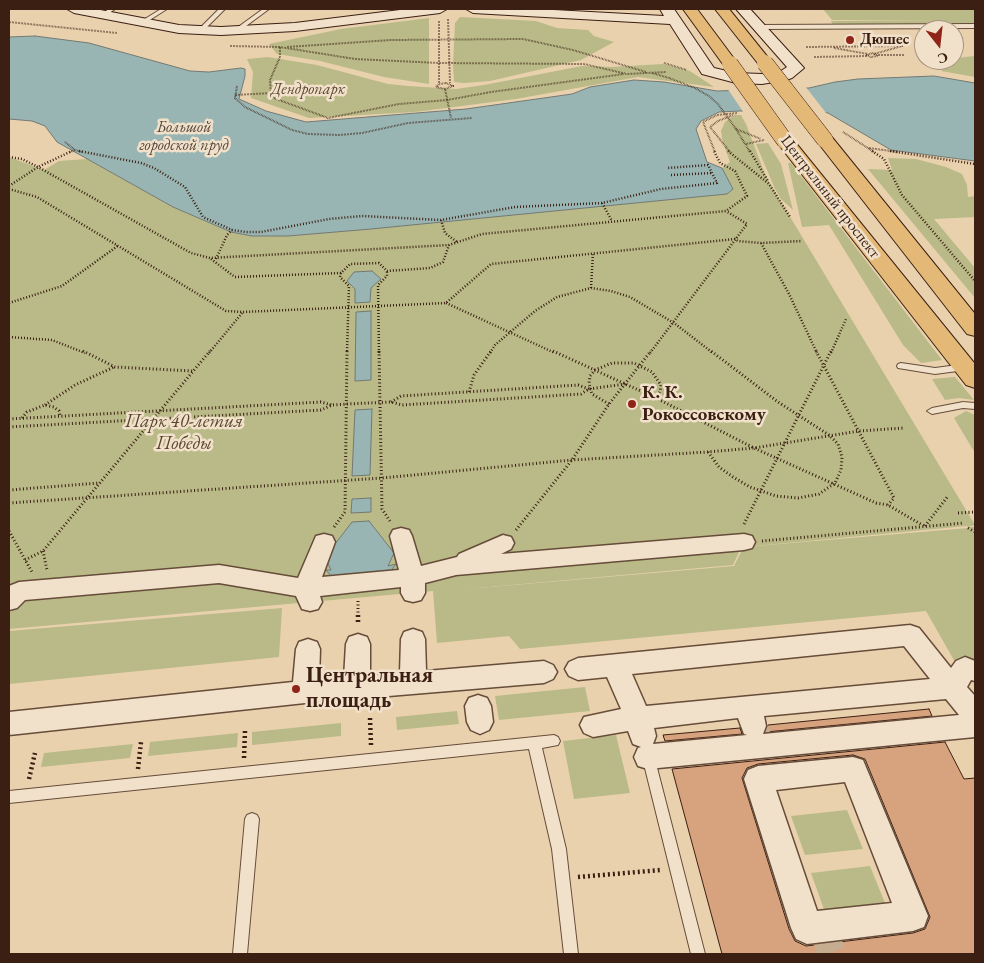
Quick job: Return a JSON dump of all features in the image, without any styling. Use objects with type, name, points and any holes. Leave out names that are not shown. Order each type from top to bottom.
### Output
[{"type":"main road","name":"Центральный проспект","points":[[690,9],[730,64],[775,141],[970,374]]},
{"type":"main road","name":"Центральный проспект","points":[[722,9],[975,329]]},
{"type":"street","points":[[74,9],[108,12],[143,22],[200,31],[236,31],[443,15]]},
{"type":"street","points":[[473,9],[627,19],[671,14],[708,71],[736,78],[762,80],[786,75],[796,68],[743,9]]},
{"type":"street","points":[[456,566],[718,545],[743,535]]},
{"type":"street","points":[[401,536],[413,585]]},
{"type":"street","points":[[308,595],[324,542]]},
{"type":"street","points":[[9,601],[19,591],[41,582],[219,574],[308,595],[413,585],[503,543]]},
{"type":"street","points":[[578,668],[910,635],[975,714]]},
{"type":"street","points":[[413,639],[413,683]]},
{"type":"street","points":[[357,687],[358,644]]},
{"type":"street","points":[[305,692],[308,649]]},
{"type":"street","points":[[614,665],[643,737]]},
{"type":"street","points":[[643,737],[751,716],[952,688],[965,668],[975,671]]},
{"type":"street","points":[[9,724],[305,692],[544,672]]},
{"type":"street","points":[[592,725],[643,737],[975,725]]},
{"type":"street","points":[[853,769],[913,916],[822,926],[771,777],[853,769]]},
{"type":"lane","points":[[143,22],[164,9]]},
{"type":"lane","points":[[200,31],[222,9]]},
{"type":"lane","points":[[236,31],[266,9]]},
{"type":"lane","points":[[759,27],[975,26]]},
{"type":"lane","points":[[791,27],[797,36]]},
{"type":"lane","points":[[901,366],[970,374]]},
{"type":"lane","points":[[932,411],[963,405],[975,406]]},
{"type":"lane","points":[[643,737],[698,954]]},
{"type":"lane","points":[[9,798],[554,741]]},
{"type":"lane","points":[[534,743],[559,849],[571,954]]},
{"type":"lane","points":[[240,954],[252,819]]},
{"type":"path","points":[[443,15],[448,41],[450,83],[452,84],[451,88],[445,89],[436,86],[439,84],[438,41],[443,15]]},
{"type":"path","points":[[9,22],[118,33]]},
{"type":"path","points":[[225,46],[280,48],[391,40],[522,39],[573,50],[669,78],[695,88],[708,96],[718,104],[736,129],[769,184]]},
{"type":"path","points":[[274,44],[280,48],[355,59],[439,63],[584,64],[627,74]]},
{"type":"path","points":[[826,46],[873,58],[878,56],[905,55]]},
{"type":"path","points":[[806,47],[902,46],[867,55],[814,57]]},
{"type":"path","points":[[280,48],[280,57],[270,80],[271,97],[328,118],[399,104],[447,100],[491,92],[627,74],[666,72]]},
{"type":"path","points":[[874,54],[878,56]]},
{"type":"path","points":[[669,78],[664,63],[689,70]]},
{"type":"path","points":[[439,84],[450,83]]},
{"type":"path","points":[[237,86],[235,98],[245,107],[292,130],[308,134],[362,134],[408,123],[451,118],[472,118]]},
{"type":"path","points":[[445,89],[451,118]]},
{"type":"path","points":[[235,96],[270,93]]},
{"type":"path","points":[[9,157],[22,159],[38,167],[191,253],[210,258],[449,245],[482,234],[726,211],[747,196],[734,171],[720,163],[708,139],[703,122],[717,115],[737,113]]},
{"type":"path","points":[[746,144],[775,141]]},
{"type":"path","points":[[65,142],[75,150],[141,163],[154,168],[185,187],[203,218],[232,230],[262,232],[329,219],[362,216],[442,220],[515,207],[602,203],[661,189],[717,182],[708,166],[667,168]]},
{"type":"path","points":[[867,148],[975,164]]},
{"type":"path","points":[[9,188],[38,167],[75,150]]},
{"type":"path","points":[[671,175],[712,173]]},
{"type":"path","points":[[9,188],[37,197],[226,311],[243,312],[446,303],[656,398],[754,448],[876,503],[888,505],[924,526]]},
{"type":"path","points":[[602,203],[612,221]]},
{"type":"path","points":[[524,522],[572,460],[609,404],[674,323],[747,224],[726,211]]},
{"type":"path","points":[[442,220],[445,233],[457,242]]},
{"type":"path","points":[[216,258],[227,235],[232,230]]},
{"type":"path","points":[[446,303],[491,264],[735,239],[738,241],[760,243],[802,241]]},
{"type":"path","points":[[760,243],[789,294],[824,367],[894,498],[888,505]]},
{"type":"path","points":[[9,303],[67,283],[119,245]]},
{"type":"path","points":[[210,258],[235,277],[341,273],[350,264],[379,263],[387,270],[430,268],[443,262],[449,245]]},
{"type":"path","points":[[591,288],[593,253]]},
{"type":"path","points":[[387,270],[387,276],[378,285],[382,509],[401,536]]},
{"type":"path","points":[[324,542],[345,512],[344,480],[349,286],[340,277],[341,273]]},
{"type":"path","points":[[469,392],[474,375],[495,345],[535,311],[557,297],[575,291],[591,288],[611,291],[630,297],[674,323],[799,416],[829,435],[838,444],[842,457],[842,470],[834,483],[819,494],[798,498],[761,492],[719,467],[707,452]]},
{"type":"path","points":[[9,531],[25,560],[43,552],[243,312]]},
{"type":"path","points":[[846,319],[824,367],[777,458],[743,535],[964,523]]},
{"type":"path","points":[[9,337],[52,340],[80,350],[115,367],[193,371]]},
{"type":"path","points":[[589,389],[590,376],[596,370],[612,363],[623,362],[639,365],[652,372],[658,378],[661,385],[660,392],[656,398]]},
{"type":"path","points":[[22,418],[27,412],[45,405],[75,385],[115,367]]},
{"type":"path","points":[[9,419],[321,402],[332,405],[391,402],[402,405],[581,394],[589,389],[625,384]]},
{"type":"path","points":[[391,402],[401,396],[578,385],[589,389],[597,398],[609,404]]},
{"type":"path","points":[[45,405],[54,407],[59,411],[60,416]]},
{"type":"path","points":[[9,427],[321,410],[332,405]]},
{"type":"path","points":[[9,503],[382,478],[572,460],[707,452],[754,448],[859,431],[904,428]]},
{"type":"path","points":[[9,490],[100,483]]},
{"type":"path","points":[[924,526],[948,496]]},
{"type":"path","points":[[958,513],[975,512]]},
{"type":"path","points":[[968,528],[975,532]]},
{"type":"path","points":[[41,582],[43,552]]},
{"type":"path","points":[[358,591],[358,644]]},
{"type":"path","points":[[370,718],[371,734]]},
{"type":"path","points":[[244,747],[245,731]]},
{"type":"path","points":[[139,759],[141,742]]},
{"type":"path","points":[[31,770],[35,753]]},
{"type":"path","points":[[563,878],[650,871]]},
{"type":"green space","points":[[823,9],[975,9],[975,23],[964,23],[964,20],[832,20]]},
{"type":"green space","points":[[460,17],[536,21],[557,28],[588,30],[594,36],[614,42],[581,60],[490,81],[454,82],[455,23]]},
{"type":"green space","name":"Дендропарк","points":[[429,18],[429,84],[384,77],[320,61],[277,54],[269,44],[341,29]]},
{"type":"green space","points":[[914,20],[914,24],[833,25],[831,21]]},
{"type":"green space","points":[[975,56],[975,77],[941,71],[964,70],[964,57]]},
{"type":"green space","name":"Дендропарк","points":[[268,57],[317,65],[388,84],[408,86],[456,89],[582,66],[612,67],[663,64],[690,71],[714,87],[638,77],[516,99],[415,112],[309,118],[251,98],[253,72],[247,59]]},
{"type":"green space","name":"Парк 40-летия Победы","points":[[734,115],[741,115],[765,174],[975,525],[968,527],[975,527],[975,667],[955,662],[926,611],[520,649],[509,636],[437,643],[433,591],[9,629],[9,157],[44,170],[59,161],[87,159],[173,207],[231,232],[252,236],[288,236],[727,194],[733,188],[722,168],[730,162],[721,131],[725,122]],"holes":[[[967,526],[968,528],[744,547]],[[741,548],[743,548],[734,566],[456,590],[733,565]]]},
{"type":"green space","points":[[768,143],[781,164],[793,210],[781,199],[775,189],[756,144]]},
{"type":"green space","points":[[888,158],[916,159],[946,167],[962,174],[967,185],[968,197],[975,196],[975,217],[934,219],[975,268],[975,298],[868,169],[892,170]]},
{"type":"green space","points":[[788,163],[791,163],[942,360],[921,363],[903,345],[829,225],[802,227]]},
{"type":"green space","points":[[955,377],[974,400],[959,398],[945,400],[932,379]]},
{"type":"green space","points":[[966,411],[975,415],[975,453],[954,418]]},
{"type":"green space","points":[[282,608],[279,657],[9,684],[9,631]]},
{"type":"green space","points":[[585,687],[590,711],[499,720],[495,696]]},
{"type":"green space","points":[[457,711],[459,724],[397,730],[396,717]]},
{"type":"green space","points":[[341,723],[341,736],[252,745],[252,732]]},
{"type":"green space","points":[[238,733],[237,747],[148,756],[150,742]]},
{"type":"green space","points":[[616,735],[630,793],[574,799],[563,741]]},
{"type":"green space","points":[[133,744],[130,758],[41,767],[44,753]]},
{"type":"green space","points":[[847,810],[863,849],[805,855],[791,816]]},
{"type":"green space","points":[[870,866],[887,908],[826,915],[811,873]]},
{"type":"water","name":"Большой городской пруд","points":[[35,36],[89,43],[190,71],[209,72],[245,69],[239,99],[266,111],[306,122],[466,109],[572,94],[590,87],[634,80],[664,82],[717,91],[809,88],[858,79],[934,76],[975,83],[975,161],[891,150],[828,113],[803,108],[719,112],[701,121],[696,129],[707,162],[722,168],[733,189],[727,194],[371,229],[288,236],[252,236],[231,232],[173,207],[57,142],[45,126],[32,121],[9,119],[9,37]]},
{"type":"water","points":[[372,271],[381,279],[371,288],[370,302],[355,303],[355,289],[347,281],[354,272]]},
{"type":"water","points":[[371,311],[371,380],[355,381],[356,312]]},
{"type":"water","points":[[372,409],[370,475],[352,476],[355,410]]},
{"type":"water","points":[[371,498],[371,512],[351,513],[352,499]]},
{"type":"water","points":[[369,521],[394,553],[388,566],[396,564],[390,572],[333,578],[326,570],[331,570],[325,557],[352,522]]},
{"type":"pier","points":[[805,86],[830,118],[803,110],[744,113],[727,88]]},
{"type":"building","points":[[929,709],[932,716],[766,732],[768,725]]},
{"type":"building","points":[[740,728],[742,734],[665,741],[663,735]]},
{"type":"building","points":[[945,742],[964,779],[975,778],[975,954],[722,954],[672,769]],"holes":[[[853,755],[865,759],[930,917],[925,929],[913,933],[806,946],[795,941],[789,929],[742,778],[747,768],[758,764]]]},
{"type":"tunnel","points":[[755,730],[771,777]]},
{"type":"tunnel","points":[[822,926],[832,954]]},
{"type":"place","name":"Дюшес","points":[[850,40]]},
{"type":"place","name":"К. К. Рокоссовскому","points":[[632,404]]},
{"type":"place","name":"Центральная площадь","points":[[296,689]]}]
